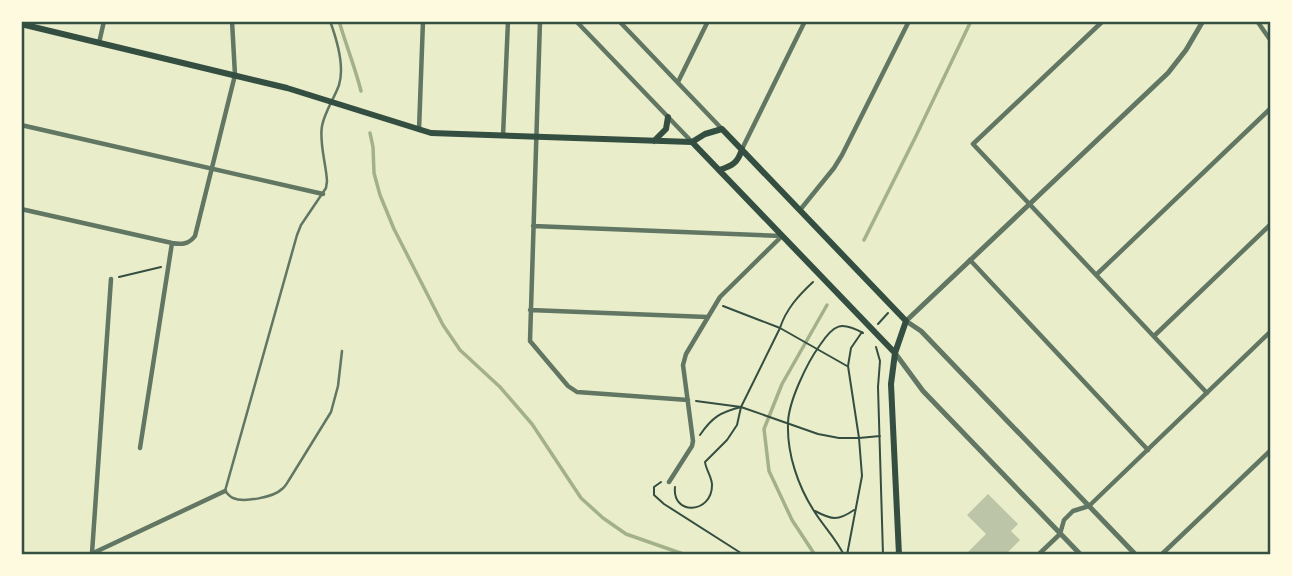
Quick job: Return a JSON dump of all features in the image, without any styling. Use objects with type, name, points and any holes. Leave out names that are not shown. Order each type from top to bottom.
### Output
[{"type":"main road","points":[[21,24],[235,75],[439,134],[692,142],[705,134],[722,129],[906,321],[895,354],[891,384],[899,555]]},
{"type":"main road","points":[[654,141],[666,129],[668,117]]},
{"type":"main road","points":[[692,142],[871,333],[895,354]]},
{"type":"main road","points":[[719,170],[733,165],[742,149]]},
{"type":"street","points":[[99,43],[104,21]]},
{"type":"street","points":[[21,209],[172,243],[191,242],[195,236],[235,75],[232,21]]},
{"type":"street","points":[[419,130],[423,21]]},
{"type":"street","points":[[503,136],[508,21]]},
{"type":"street","points":[[540,21],[530,341],[568,386],[577,392],[688,400]]},
{"type":"street","points":[[576,21],[692,142]]},
{"type":"street","points":[[619,21],[722,129]]},
{"type":"street","points":[[678,82],[708,21]]},
{"type":"street","points":[[742,149],[805,21]]},
{"type":"street","points":[[800,210],[842,155],[909,21]]},
{"type":"street","points":[[1103,21],[973,144],[1207,393]]},
{"type":"street","points":[[1136,555],[921,331],[906,321],[1168,73],[1203,21]]},
{"type":"street","points":[[1257,21],[1271,41]]},
{"type":"street","points":[[1096,275],[1271,108]]},
{"type":"street","points":[[21,125],[323,194]]},
{"type":"street","points":[[1154,336],[1271,224]]},
{"type":"street","points":[[533,226],[782,236]]},
{"type":"street","points":[[669,482],[692,446],[684,360],[715,304],[782,236]]},
{"type":"street","points":[[139,448],[172,243]]},
{"type":"street","points":[[970,260],[1148,450]]},
{"type":"street","points":[[111,279],[90,554],[225,491]]},
{"type":"street","points":[[530,310],[707,317]]},
{"type":"street","points":[[1038,555],[1060,534],[1062,525],[1073,511],[1089,506],[1271,331]]},
{"type":"street","points":[[895,354],[923,391],[1080,555]]},
{"type":"street","points":[[1161,555],[1271,450]]},
{"type":"lane","points":[[330,21],[337,41],[341,72],[338,88],[322,126],[327,180],[323,194],[297,234],[225,491],[232,498],[253,500],[282,491],[331,412],[338,386],[342,351]]},
{"type":"path","points":[[111,279],[169,265]]},
{"type":"path","points":[[676,483],[676,499],[686,508],[702,506],[712,485],[705,462],[727,440],[737,425],[741,407],[783,318],[800,293],[820,276]]},
{"type":"path","points":[[715,304],[780,328],[848,366]]},
{"type":"path","points":[[871,333],[893,307]]},
{"type":"path","points":[[845,555],[838,541],[814,511],[797,479],[789,445],[788,422],[796,390],[827,334],[835,327],[849,325],[862,332],[871,333]]},
{"type":"path","points":[[845,555],[862,476],[848,366],[851,348],[862,332]]},
{"type":"path","points":[[871,333],[880,361],[878,387],[883,555]]},
{"type":"path","points":[[688,400],[741,407],[818,434],[839,438],[880,436]]},
{"type":"path","points":[[697,440],[708,422],[723,411],[741,407]]},
{"type":"path","points":[[669,482],[662,481],[654,487],[654,495],[681,516],[744,555]]},
{"type":"path","points":[[814,511],[837,519],[855,509]]},
{"type":"building","points":[[988,494],[1018,524],[1011,531],[1020,540],[1005,555],[965,555],[986,534],[967,515]]},
{"type":"waterway","points":[[339,21],[361,91]]},
{"type":"waterway","points":[[864,240],[971,21]]},
{"type":"waterway","points":[[370,133],[374,173],[394,229],[443,325],[460,350],[500,387],[532,424],[581,498],[603,518],[626,534],[686,555]]},
{"type":"waterway","points":[[815,555],[792,520],[769,471],[764,429],[782,384],[827,305]]}]
